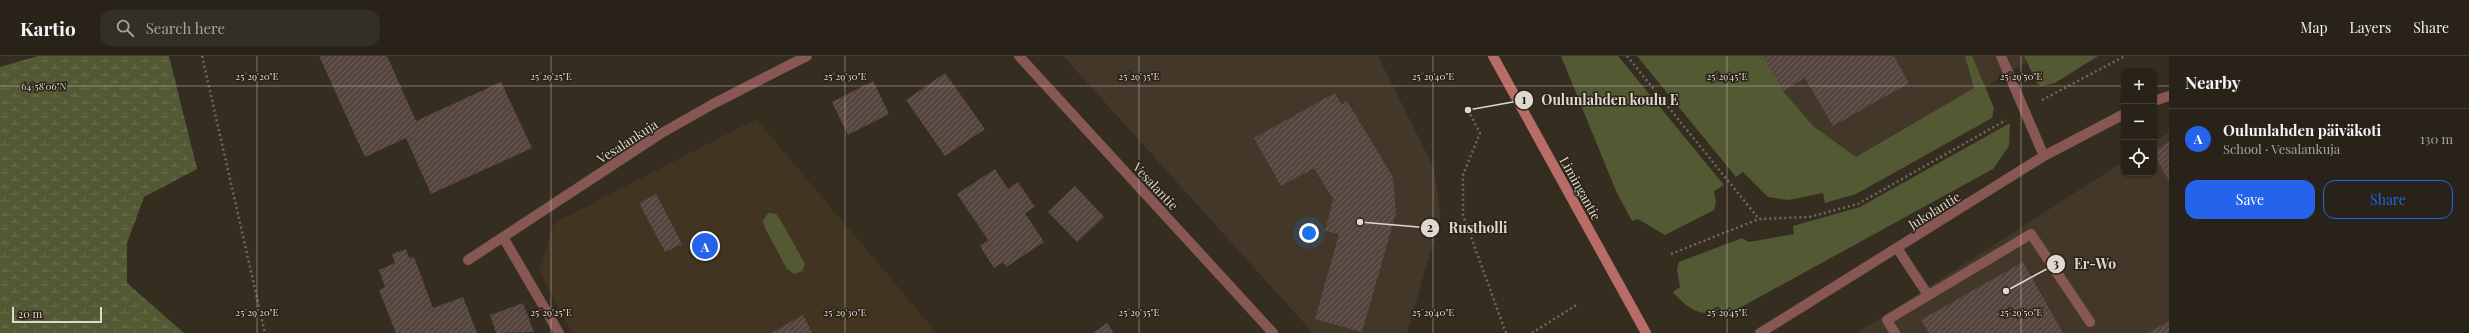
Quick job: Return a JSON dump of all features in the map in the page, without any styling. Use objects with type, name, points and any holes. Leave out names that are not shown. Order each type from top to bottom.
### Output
[{"type":"main road","name":"Limingantie","points":[[1493,56],[1646,333]]},
{"type":"street","name":"Vesalankuja","points":[[468,260],[660,134],[712,104],[807,56]]},
{"type":"street","name":"Vesalantie","points":[[1019,56],[1273,333]]},
{"type":"street","points":[[2001,56],[2044,156]]},
{"type":"street","points":[[2157,100],[2169,96]]},
{"type":"street","name":"Jukolantie","points":[[1760,333],[2044,156],[2121,116]]},
{"type":"street","points":[[1895,333],[1887,320],[2030,234],[2090,322]]},
{"type":"street","points":[[503,237],[559,333]]},
{"type":"street","points":[[1897,248],[1928,295]]},
{"type":"path","points":[[202,56],[266,333]]},
{"type":"path","points":[[1627,56],[1759,219]]},
{"type":"path","points":[[1671,254],[1759,219],[1809,217],[1858,204],[2024,109],[2125,56]]},
{"type":"path","points":[[1468,110],[1480,133],[1463,175],[1462,215],[1506,333]]},
{"type":"path","points":[[1532,333],[1578,304]]},
{"type":"shaded area","points":[[1063,56],[1378,56],[1434,168],[1441,216],[1407,333],[1313,333]]},
{"type":"shaded area","points":[[1686,56],[2037,56],[1854,166]]},
{"type":"shaded area","points":[[756,119],[937,333],[572,333],[539,270],[554,223]]},
{"type":"shaded area","points":[[2169,132],[2169,333],[1857,333],[2121,163],[2121,176],[2157,176],[2157,140]]},
{"type":"green space","points":[[38,56],[169,56],[197,169],[144,197],[127,243],[127,283],[184,333],[0,333],[0,67]]},
{"type":"green space","points":[[1561,56],[1618,56],[1724,185],[1714,191],[1716,202],[1714,210],[1665,235],[1638,219],[1632,221],[1616,191]]},
{"type":"green space","points":[[1637,56],[1764,56],[1783,91],[1813,126],[1856,157],[1974,88],[1965,56],[1972,56],[1994,108],[1992,118],[1856,194],[1825,203],[1823,193],[1789,200],[1768,197],[1743,172],[1736,177]]},
{"type":"green space","points":[[2024,56],[2098,56],[2055,83],[2041,86],[2037,83]]},
{"type":"green space","points":[[2010,123],[2009,146],[1993,169],[1734,311],[1715,313],[1700,312],[1680,300],[1673,292],[1680,287],[1677,269],[1679,262],[1742,238],[1749,242],[1794,234],[1793,226],[1860,207]]},
{"type":"green space","points":[[768,213],[776,214],[780,219],[805,264],[802,271],[794,274],[787,269],[765,228],[763,221]]},
{"type":"building","points":[[319,56],[387,56],[416,121],[501,82],[532,148],[431,194],[406,138],[365,157]]},
{"type":"building","points":[[1764,56],[1894,56],[1909,83],[1833,126],[1805,78],[1783,91]]},
{"type":"building","points":[[945,73],[985,129],[945,156],[906,100]]},
{"type":"building","points":[[873,81],[889,114],[848,135],[832,102]]},
{"type":"building","points":[[1335,93],[1342,105],[1347,101],[1393,177],[1396,213],[1362,332],[1315,319],[1339,234],[1325,231],[1333,199],[1314,168],[1281,186],[1254,138]]},
{"type":"building","points":[[2169,142],[2169,181],[2157,160],[2157,149]]},
{"type":"building","points":[[995,169],[1008,189],[1018,182],[1035,207],[1025,213],[1044,242],[1006,267],[1003,262],[994,268],[980,246],[988,240],[957,194]]},
{"type":"building","points":[[1075,186],[1104,217],[1077,242],[1048,212]]},
{"type":"building","points":[[656,194],[682,244],[665,252],[639,203]]},
{"type":"building","points":[[406,249],[409,258],[414,257],[433,308],[463,297],[477,333],[396,333],[379,290],[385,287],[379,270],[395,263],[392,254]]},
{"type":"building","points":[[2023,262],[2063,333],[1929,333],[1921,320]]},
{"type":"building","points":[[523,303],[534,332],[496,333],[490,315]]},
{"type":"building","points":[[803,315],[812,333],[771,333]]},
{"type":"building","points":[[2169,321],[2169,333],[2148,333]]},
{"type":"building","points":[[1107,323],[1114,333],[1093,333]]},
{"type":"place","name":"Oulunlahden koulu E","points":[[1468,110]]},
{"type":"place","name":"Rustholli","points":[[1360,222]]},
{"type":"place","name":"Oulunlahden päiväkoti","points":[[705,246]]},
{"type":"place","name":"Er-Wo","points":[[2006,291]]}]
